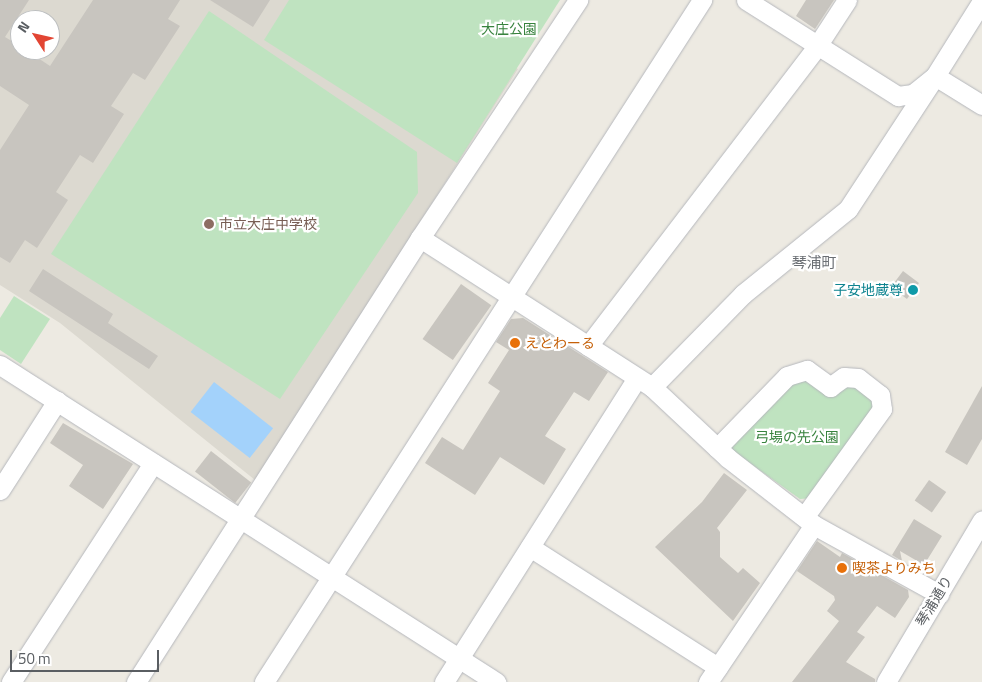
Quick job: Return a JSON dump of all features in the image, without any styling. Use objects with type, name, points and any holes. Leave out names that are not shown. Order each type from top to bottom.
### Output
[{"type":"street","points":[[136,682],[420,238],[578,0]]},
{"type":"street","points":[[264,682],[702,0]]},
{"type":"street","points":[[746,0],[898,96],[912,94],[934,76]]},
{"type":"street","points":[[588,346],[817,46],[847,0]]},
{"type":"street","points":[[444,682],[530,547],[645,383],[743,294],[848,209],[982,1]]},
{"type":"street","points":[[934,76],[982,105]]},
{"type":"street","points":[[420,238],[645,383],[717,448],[809,521],[939,594]]},
{"type":"street","points":[[0,365],[496,682]]},
{"type":"street","points":[[530,547],[713,674],[882,409],[880,395],[858,378],[844,377],[830,387],[807,370],[787,376],[717,448]]},
{"type":"street","points":[[0,490],[57,401]]},
{"type":"street","points":[[10,682],[153,463]]},
{"type":"street","name":"琴浦通り","points":[[886,682],[982,520]]},
{"type":"shaded area","name":"市立大庄中学校","points":[[0,0],[410,0],[518,69],[255,480],[60,323],[0,285]]},
{"type":"green space","name":"大庄公園","points":[[289,0],[560,0],[457,163],[264,40]]},
{"type":"green space","points":[[209,11],[417,152],[418,193],[280,399],[51,254]]},
{"type":"green space","points":[[14,296],[50,319],[21,364],[0,350],[0,318]]},
{"type":"green space","name":"弓場の先公園","points":[[789,379],[854,381],[872,395],[873,407],[812,498],[800,499],[729,448]]},
{"type":"water","points":[[214,382],[273,428],[250,458],[191,412]]},
{"type":"building","points":[[0,0],[29,0],[23,10],[10,10],[10,29],[5,37],[10,40],[10,60],[41,60],[50,66],[54,60],[60,60],[60,51],[93,0],[180,0],[168,19],[180,26],[145,80],[133,73],[111,106],[124,114],[93,163],[80,155],[56,192],[68,200],[37,248],[25,240],[10,263],[0,257],[0,150],[29,105],[0,86]]},
{"type":"building","points":[[210,0],[270,0],[253,27]]},
{"type":"building","points":[[806,0],[834,0],[815,29],[796,16]]},
{"type":"building","points":[[43,269],[113,314],[108,323],[158,356],[149,369],[29,291]]},
{"type":"building","points":[[903,271],[919,283],[907,299],[891,287]]},
{"type":"building","points":[[461,284],[491,305],[453,360],[423,339]]},
{"type":"building","points":[[523,318],[608,372],[589,401],[574,392],[545,436],[566,449],[544,485],[500,457],[475,495],[425,463],[442,437],[463,450],[500,391],[488,383],[509,350],[496,342],[511,319]]},
{"type":"building","points":[[982,386],[982,439],[967,465],[945,452]]},
{"type":"building","points":[[63,423],[133,464],[103,509],[69,486],[83,465],[50,443]]},
{"type":"building","points":[[211,451],[251,482],[235,503],[195,471]]},
{"type":"building","points":[[724,473],[747,490],[717,528],[720,532],[720,557],[738,573],[743,568],[760,583],[733,621],[655,547],[702,502]]},
{"type":"building","points":[[929,480],[946,492],[932,513],[915,500]]},
{"type":"building","points":[[914,519],[942,536],[924,565],[900,551],[902,561],[892,555]]},
{"type":"building","points":[[817,541],[840,557],[842,553],[908,590],[909,597],[895,618],[877,606],[857,632],[865,637],[846,662],[875,679],[875,682],[792,682],[839,621],[827,611],[835,600],[834,596],[797,571]]},
{"type":"place","name":"市立大庄中学校","points":[[209,224]]},
{"type":"place","name":"子安地蔵尊","points":[[913,290]]},
{"type":"place","name":"えとわーる","points":[[515,343]]},
{"type":"place","name":"喫茶よりみち","points":[[842,568]]},
{"type":"district","name":"琴浦町","points":[[814,263]]}]
